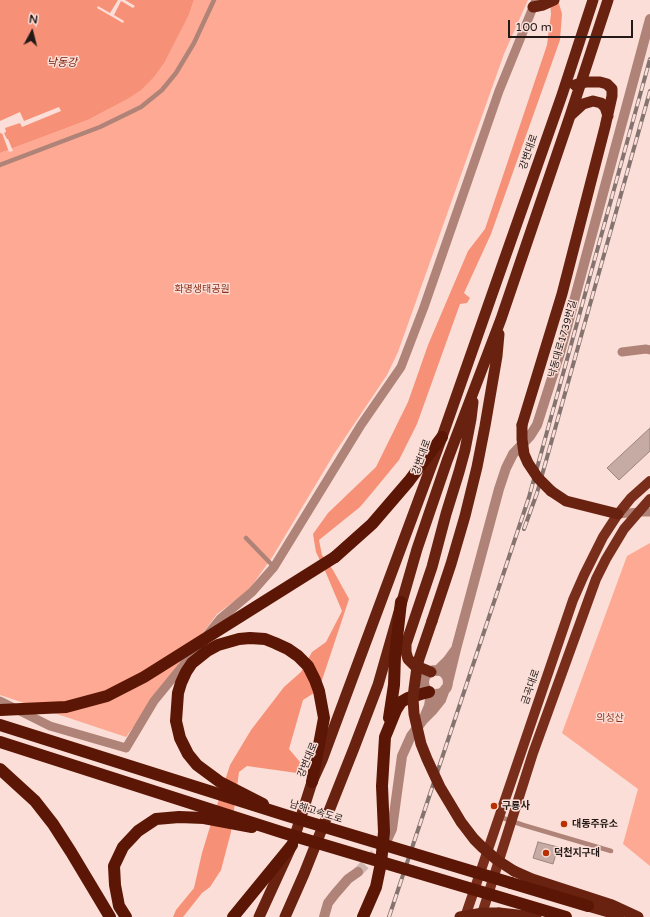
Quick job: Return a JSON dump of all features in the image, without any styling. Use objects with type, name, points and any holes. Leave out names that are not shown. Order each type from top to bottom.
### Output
[{"type":"highway","points":[[538,4],[554,0]]},
{"type":"highway","name":"강변대로","points":[[259,917],[292,845],[312,782],[322,760],[442,437],[562,95],[593,0]]},
{"type":"highway","points":[[285,917],[304,874],[378,685],[417,549],[444,468],[501,319],[608,0]]},
{"type":"highway","points":[[562,95],[574,86],[593,81],[607,84],[612,89],[608,116],[562,294],[522,425],[524,454],[538,478],[551,491],[566,501],[618,514]]},
{"type":"highway","points":[[570,116],[583,104],[592,101],[606,107],[608,116]]},
{"type":"highway","points":[[501,319],[497,356],[477,467],[451,564],[417,667],[414,693],[415,719],[421,744],[440,787],[461,822],[482,847],[497,860],[532,880],[612,905],[638,917]]},
{"type":"highway","points":[[434,672],[414,665],[408,659],[406,644],[432,567],[463,457],[471,419],[474,387]]},
{"type":"highway","points":[[0,710],[66,707],[107,696],[144,677],[335,557],[372,524],[409,481],[442,437]]},
{"type":"highway","points":[[363,917],[376,887],[384,839],[382,786],[385,737],[394,685],[395,656],[401,602]]},
{"type":"highway","points":[[285,815],[220,782],[197,765],[188,754],[180,738],[176,722],[178,693],[186,672],[192,663],[207,651],[218,645],[239,639],[250,638],[264,639],[275,643],[298,656],[308,666],[316,680],[324,718],[312,782]]},
{"type":"highway","points":[[385,737],[396,710],[402,702],[408,698],[430,693]]},
{"type":"highway","name":"남해고속도로","points":[[0,725],[285,815],[626,917]]},
{"type":"highway","points":[[0,742],[284,833],[566,917]]},
{"type":"highway","points":[[0,769],[35,801],[53,824],[110,917]]},
{"type":"highway","points":[[126,917],[119,906],[115,885],[114,866],[123,847],[138,831],[156,819],[179,817],[204,818],[284,833]]},
{"type":"highway","points":[[233,917],[292,845]]},
{"type":"highway","points":[[460,917],[483,913],[499,913],[536,917]]},
{"type":"main road","name":"금곡대로","points":[[465,917],[573,600],[584,574],[603,537],[618,514],[631,498],[650,481]]},
{"type":"main road","points":[[481,917],[533,754],[596,579],[606,559],[624,530],[650,499]]},
{"type":"street","points":[[0,701],[50,726],[126,748],[154,701],[220,619],[252,592],[274,567],[361,425],[401,366],[424,307],[499,91],[538,4]]},
{"type":"street","name":"낙동대로1739번길","points":[[423,720],[441,700],[447,686],[499,489],[506,468],[513,454],[530,436],[537,425],[560,352],[650,20]]},
{"type":"street","points":[[622,352],[646,349],[650,350]]},
{"type":"street","points":[[618,514],[650,512]]},
{"type":"street","points":[[434,672],[442,672],[447,678],[447,686],[443,692],[439,694],[430,693],[426,689],[424,682],[427,676],[448,660],[456,649]]},
{"type":"street","points":[[387,840],[392,829],[402,756],[410,736],[423,720],[429,706],[430,693]]},
{"type":"street","points":[[324,917],[328,903],[348,879],[358,872]]},
{"type":"lane","points":[[0,165],[100,127],[141,107],[162,90],[176,73],[194,43],[214,0]]},
{"type":"lane","points":[[246,538],[274,567]]},
{"type":"lane","points":[[500,817],[611,851]]},
{"type":"green space","name":"화명생태공원","points":[[194,0],[528,0],[504,54],[398,352],[387,375],[334,454],[273,556],[248,591],[217,614],[126,737],[0,695],[0,153],[88,120],[126,100],[155,76],[165,62],[189,15]]},
{"type":"green space","name":"의성산","points":[[650,543],[650,866],[623,844],[638,789],[562,733],[627,556]]},
{"type":"water","name":"낙동강","points":[[0,0],[194,0],[189,15],[165,62],[155,76],[141,90],[126,100],[88,120],[0,153]]},
{"type":"water","points":[[550,0],[558,0],[562,14],[560,40],[491,234],[464,293],[470,298],[467,303],[460,304],[417,424],[399,460],[371,494],[360,507],[319,540],[322,555],[333,570],[349,599],[322,680],[314,693],[303,700],[289,749],[300,762],[297,773],[247,766],[239,772],[231,832],[221,870],[210,887],[202,893],[183,917],[173,917],[176,910],[194,888],[202,853],[230,765],[251,730],[284,687],[301,672],[312,652],[326,642],[342,611],[316,552],[313,534],[328,513],[376,467],[408,402],[428,345],[468,251],[485,229],[547,45],[551,14]]},
{"type":"pier","points":[[118,0],[125,0],[135,6],[133,8],[121,1],[114,15],[124,21],[123,23],[97,8],[98,6],[110,13]]},
{"type":"pier","points":[[59,107],[61,111],[22,127],[20,123],[5,128],[6,132],[4,133],[13,151],[9,152],[2,133],[1,134],[0,132],[0,121],[20,112],[24,121]]},
{"type":"building","points":[[650,428],[650,451],[619,480],[607,468]]},
{"type":"building","name":"덕천지구대","points":[[538,842],[558,847],[553,864],[533,858]]},
{"type":"tunnel","points":[[358,872],[375,854]]},
{"type":"railway","points":[[389,917],[529,497],[650,59]]},
{"type":"railway","points":[[524,529],[537,493],[650,91]]},
{"type":"place","name":"구룡사","points":[[494,806]]},
{"type":"place","name":"대동주유소","points":[[564,824]]},
{"type":"place","name":"덕천지구대","points":[[546,853]]}]
